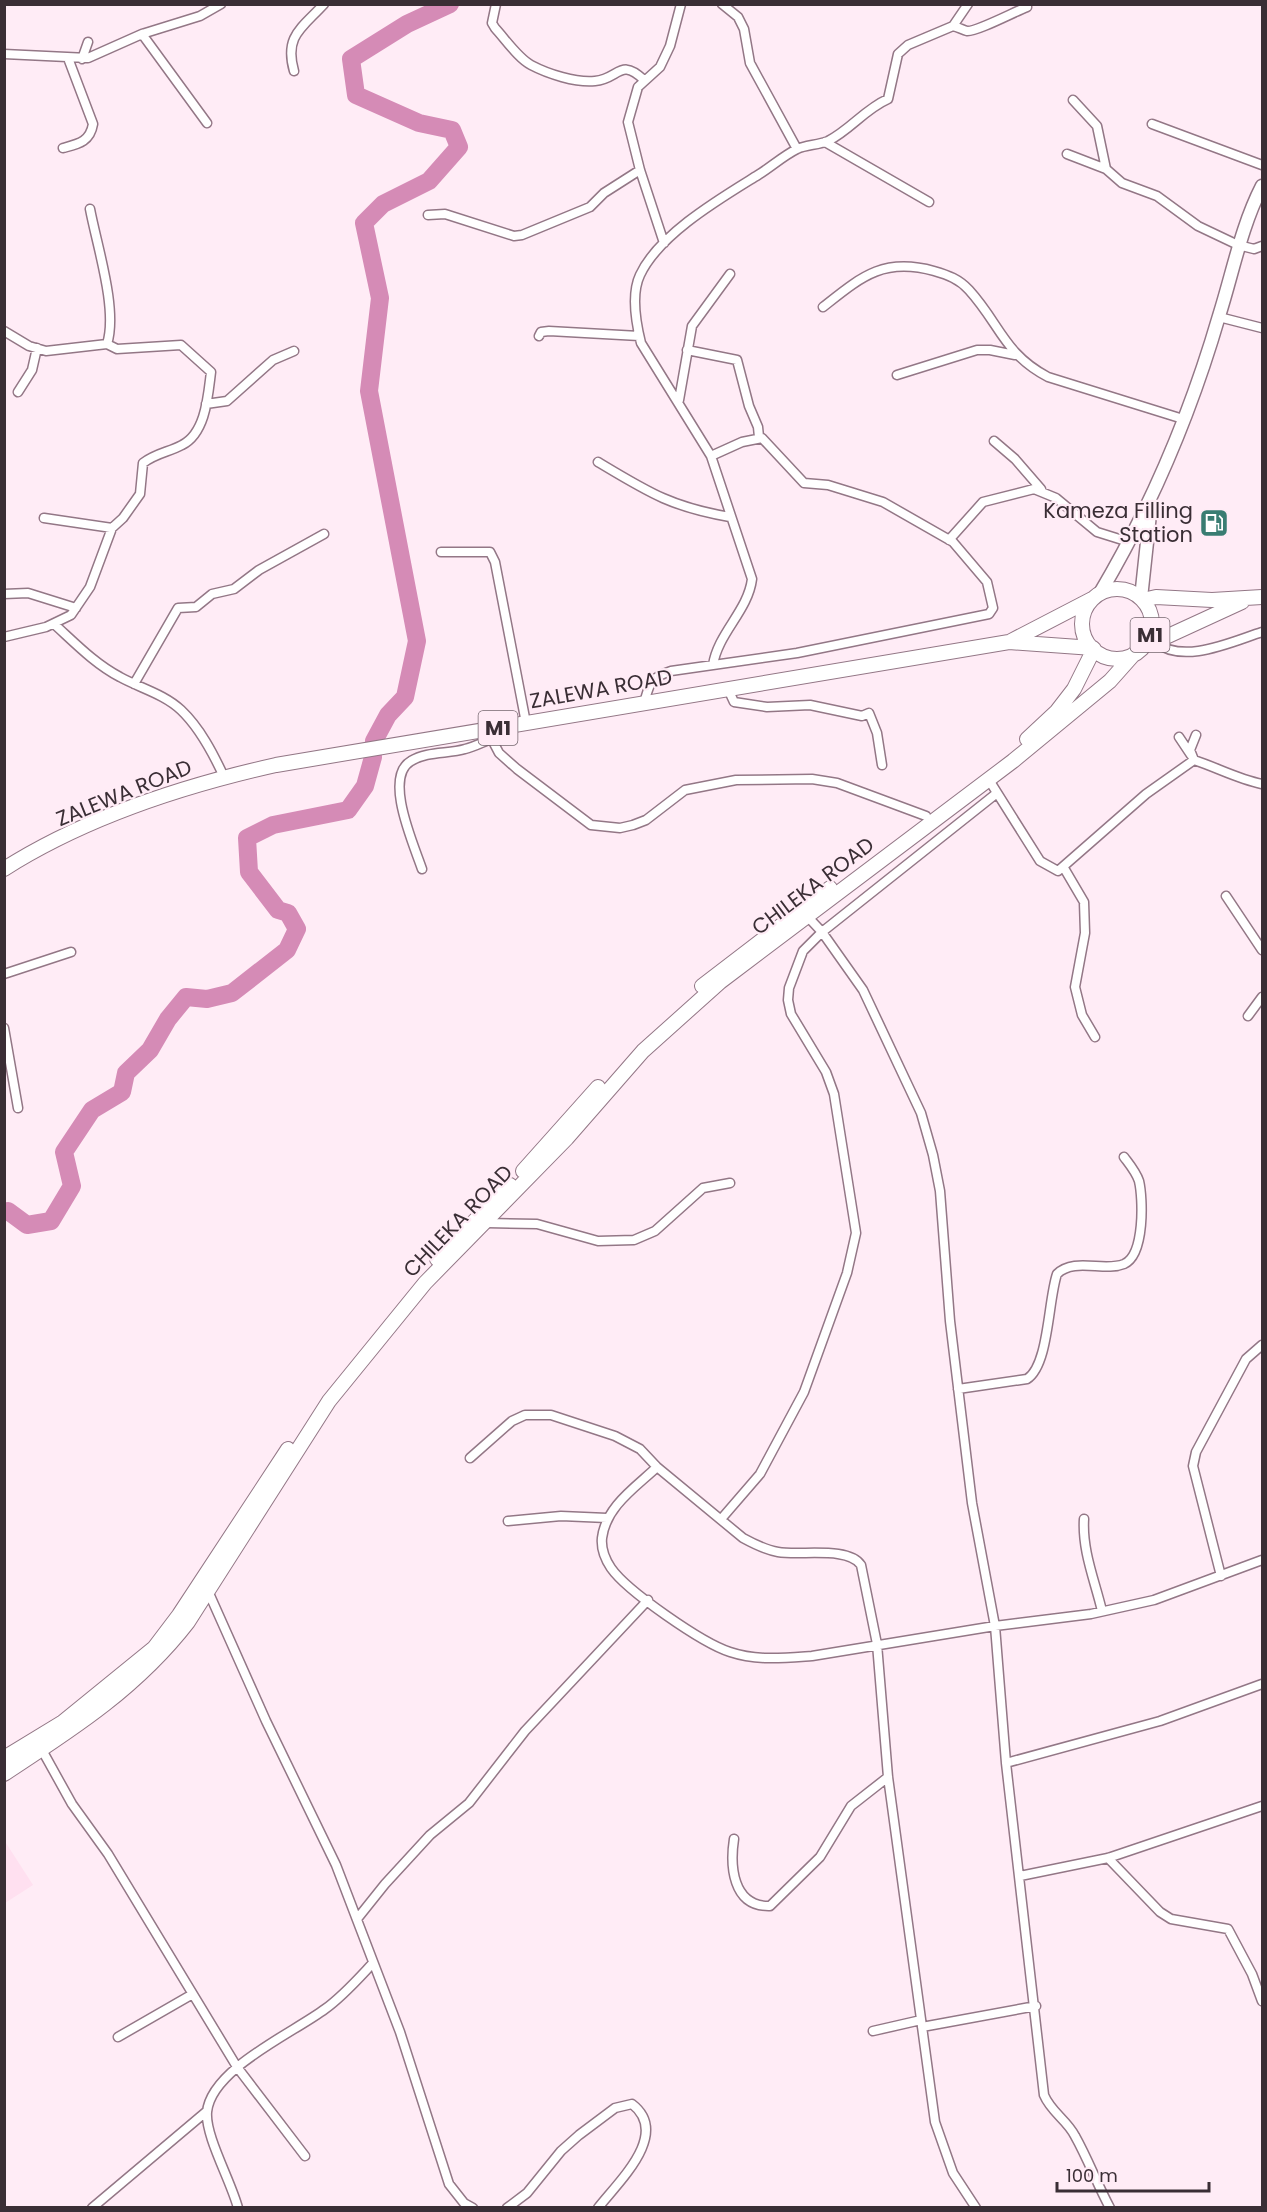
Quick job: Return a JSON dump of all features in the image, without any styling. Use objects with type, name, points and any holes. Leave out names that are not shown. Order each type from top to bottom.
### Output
[{"type":"highway","name":"M1","points":[[1096,596],[1122,589],[1142,599],[1156,597],[1256,598]]},
{"type":"highway","name":"ZALEWA ROAD","points":[[1009,642],[1096,596]]},
{"type":"highway","points":[[39,1744],[154,1648],[179,1615],[329,1388],[420,1277],[518,1177],[635,1046],[716,972],[985,772],[1058,711],[1074,689],[1093,649],[1083,628],[1084,612],[1096,596]]},
{"type":"highway","name":"M1","points":[[1093,649],[1101,654],[1118,658],[1134,654],[1151,642],[1256,598]]},
{"type":"highway","name":"M1","points":[[1142,599],[1152,621],[1151,642]]},
{"type":"highway","name":"ZALEWA ROAD","points":[[4,869],[84,828],[152,799],[224,777],[276,765],[489,734],[526,723],[1009,642],[1093,649]]},
{"type":"highway","name":"CHILEKA ROAD","points":[[4,1758],[39,1744],[107,1703],[162,1657],[208,1591],[329,1401],[425,1283],[487,1223],[635,1059],[676,1018],[955,802],[1013,761],[1110,681],[1134,654]]},
{"type":"highway","name":"CHILEKA ROAD","points":[[4,1774],[39,1744]]},
{"type":"main road","points":[[1096,596],[1129,542],[1153,495],[1184,418],[1219,317],[1238,245],[1263,186]]},
{"type":"main road","points":[[1142,599],[1153,495]]},
{"type":"street","points":[[294,71],[290,56],[294,37],[324,4]]},
{"type":"street","points":[[496,4],[492,23],[531,65],[562,77],[596,82],[631,69],[644,80]]},
{"type":"street","points":[[664,243],[640,170],[628,122],[635,93],[644,80],[660,67],[670,46],[681,4]]},
{"type":"street","points":[[722,4],[738,17],[744,29],[750,63],[797,149]]},
{"type":"street","points":[[713,665],[717,646],[751,592],[752,579],[711,456],[679,400],[649,357],[639,336],[636,309],[640,275],[664,243],[728,194],[797,149],[825,142],[861,115],[888,99],[898,54],[908,45],[953,26],[968,4]]},
{"type":"street","points":[[4,54],[82,59],[142,34],[200,16],[221,5]]},
{"type":"street","points":[[953,26],[968,31],[978,30],[1007,14],[1027,8]]},
{"type":"street","points":[[142,34],[207,123]]},
{"type":"street","points":[[82,59],[88,42]]},
{"type":"street","points":[[63,148],[86,140],[92,134],[93,124],[68,58]]},
{"type":"street","points":[[1073,100],[1097,126],[1106,169]]},
{"type":"street","points":[[1152,124],[1263,165]]},
{"type":"street","points":[[825,142],[929,202]]},
{"type":"street","points":[[1067,154],[1106,169],[1122,183],[1158,196],[1198,226],[1238,245],[1254,249],[1263,246]]},
{"type":"street","points":[[428,215],[445,214],[514,236],[522,235],[590,207],[604,193],[640,170]]},
{"type":"street","points":[[90,209],[110,306],[112,329],[107,344]]},
{"type":"street","points":[[823,307],[851,285],[890,266],[912,265],[953,277],[969,289],[1016,355],[1048,377],[1184,418]]},
{"type":"street","points":[[679,400],[692,326],[730,274]]},
{"type":"street","points":[[1219,317],[1263,328]]},
{"type":"street","points":[[4,331],[46,351],[107,344],[117,349],[181,345],[211,372],[206,404],[200,424],[192,438],[182,445],[153,455],[144,463],[140,494],[123,518],[112,528],[90,587],[76,608],[63,621],[4,637]]},
{"type":"street","points":[[539,336],[541,332],[549,331],[639,336]]},
{"type":"street","points":[[18,392],[32,370],[37,348]]},
{"type":"street","points":[[687,350],[737,360],[749,406],[758,427],[759,438]]},
{"type":"street","points":[[897,375],[977,350],[1016,355]]},
{"type":"street","points":[[206,404],[227,401],[273,360],[294,351]]},
{"type":"street","points":[[644,703],[649,683],[658,676],[713,665],[797,653],[988,614],[992,611],[993,604],[987,582],[949,540],[883,502],[828,484],[804,483],[766,440],[759,438],[711,456]]},
{"type":"street","points":[[994,441],[1015,459],[1041,489],[1056,498],[1097,532],[1129,542]]},
{"type":"street","points":[[598,462],[654,496],[676,505],[730,516]]},
{"type":"street","points":[[949,540],[983,502],[1030,489],[1041,489]]},
{"type":"street","points":[[44,518],[112,528]]},
{"type":"street","points":[[135,684],[178,608],[196,607],[212,594],[234,589],[259,570],[324,534]]},
{"type":"street","points":[[441,552],[490,552],[495,562],[526,723]]},
{"type":"street","points":[[4,594],[28,593],[76,608]]},
{"type":"street","points":[[54,624],[89,656],[118,677],[179,708],[191,721],[224,777]]},
{"type":"street","points":[[1151,642],[1164,649],[1189,652],[1263,632]]},
{"type":"street","points":[[728,689],[734,702],[751,705],[810,705],[862,716],[869,713],[877,733],[882,765]]},
{"type":"street","points":[[422,869],[402,805],[398,783],[400,772],[410,761],[435,753],[466,749],[489,734],[499,753],[516,770],[581,820],[598,826],[620,828],[633,825],[646,820],[685,790],[736,780],[812,779],[837,783],[926,816]]},
{"type":"street","points":[[1193,758],[1190,750],[1196,735]]},
{"type":"street","points":[[1179,737],[1193,758],[1221,769],[1232,777],[1263,784]]},
{"type":"street","points":[[989,780],[1040,861],[1058,871],[1146,794],[1193,758]]},
{"type":"street","points":[[722,1518],[760,1474],[804,1392],[847,1273],[856,1233],[834,1094],[826,1072],[791,1014],[788,1000],[799,959],[808,945],[822,932],[997,793]]},
{"type":"street","points":[[1064,868],[1084,902],[1085,933],[1075,987],[1082,1015],[1095,1037]]},
{"type":"street","points":[[1226,896],[1263,950]]},
{"type":"street","points":[[807,916],[822,932],[863,990],[911,1092],[927,1134],[940,1191],[945,1268],[972,1503],[994,1626],[1006,1763],[1036,2006],[1044,2095],[1050,2108],[1074,2134],[1089,2169],[1110,2208]]},
{"type":"street","points":[[4,974],[71,952]]},
{"type":"street","points":[[1248,1016],[1263,997]]},
{"type":"street","points":[[4,1028],[18,1108]]},
{"type":"street","points":[[958,1389],[1027,1379],[1032,1376],[1040,1362],[1058,1274],[1068,1267],[1123,1264],[1132,1256],[1141,1234],[1142,1204],[1136,1173],[1124,1158]]},
{"type":"street","points":[[487,1223],[537,1224],[598,1241],[634,1240],[655,1231],[703,1188],[730,1183]]},
{"type":"street","points":[[1221,1576],[1193,1466],[1196,1452],[1246,1359],[1263,1345]]},
{"type":"street","points":[[470,1458],[513,1421],[525,1415],[537,1413],[621,1439],[640,1449],[657,1467],[722,1518],[743,1538],[762,1548],[779,1552],[845,1554],[856,1558],[861,1565],[877,1644],[888,1777],[935,2122],[953,2173],[976,2208]]},
{"type":"street","points":[[657,1467],[607,1518],[602,1538],[603,1553],[611,1568],[626,1584],[709,1643],[729,1652],[751,1657],[812,1656],[877,1644],[1102,1611],[1154,1600],[1263,1560]]},
{"type":"street","points":[[508,1521],[561,1516],[607,1518]]},
{"type":"street","points":[[1084,1519],[1083,1536],[1102,1611]]},
{"type":"street","points":[[208,1591],[266,1721],[318,1825],[357,1919],[415,2074],[449,2184],[464,2204],[473,2208]]},
{"type":"street","points":[[357,1919],[385,1884],[430,1835],[469,1803],[525,1731],[648,1600]]},
{"type":"street","points":[[1006,1763],[1160,1721],[1263,1684]]},
{"type":"street","points":[[39,1744],[72,1804],[108,1854],[237,2067],[305,2156]]},
{"type":"street","points":[[734,1839],[731,1858],[738,1888],[757,1904],[770,1906],[820,1857],[851,1806],[888,1777]]},
{"type":"street","points":[[1020,1876],[1108,1858],[1263,1806]]},
{"type":"street","points":[[1108,1858],[1160,1912],[1171,1919],[1228,1929],[1252,1974],[1263,2001]]},
{"type":"street","points":[[238,2208],[210,2133],[207,2111],[211,2097],[218,2085],[237,2067],[325,2009],[372,1964]]},
{"type":"street","points":[[118,2037],[192,1995]]},
{"type":"street","points":[[873,2031],[1036,2006]]},
{"type":"street","points":[[507,2208],[527,2193],[561,2151],[579,2135],[615,2108],[632,2104],[640,2110],[644,2119],[647,2131],[645,2141],[633,2162],[598,2208]]},
{"type":"street","points":[[92,2208],[207,2111]]},
{"type":"shaded area","points":[[4,1840],[33,1885],[5,1903],[4,1903]]},
{"type":"waterway","points":[[374,741],[388,715],[405,697],[417,641],[369,391],[380,298],[364,223],[383,204],[429,181],[459,147],[452,130],[419,123],[356,95],[351,59],[407,24],[450,4]]},
{"type":"waterway","points":[[4,1212],[8,1211],[27,1225],[51,1221],[72,1186],[64,1152],[92,1110],[122,1092],[126,1073],[150,1050],[168,1019],[186,997],[207,999],[232,993],[287,950],[297,929],[288,913],[278,910],[249,872],[247,838],[273,825],[348,810],[365,786],[373,757]]},
{"type":"place","name":"Kameza Filling Station","points":[[1214,523]]}]
